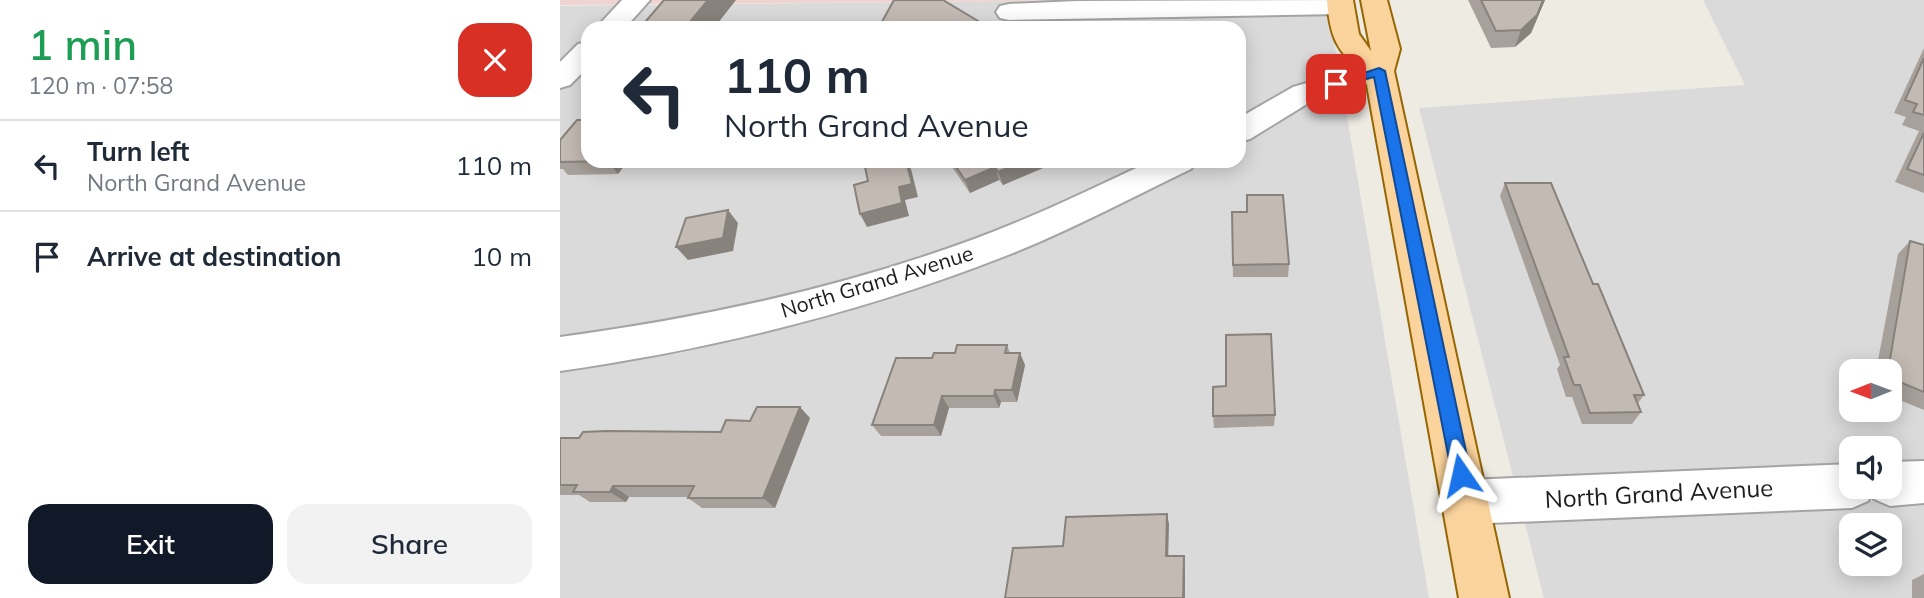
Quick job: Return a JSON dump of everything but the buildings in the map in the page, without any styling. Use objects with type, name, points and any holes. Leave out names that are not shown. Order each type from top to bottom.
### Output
[{"type":"main road","points":[[1374,0],[1386,49],[1379,71],[1484,598]]},
{"type":"main road","points":[[1340,3],[1344,34],[1352,51],[1379,71]]},
{"type":"street","points":[[617,21],[637,0]]},
{"type":"street","points":[[1009,12],[1340,3]]},
{"type":"street","points":[[560,79],[581,57]]},
{"type":"street","points":[[1246,128],[1304,93],[1379,71]]},
{"type":"street","name":"North Grand Avenue","points":[[560,354],[681,335],[806,307],[911,276],[1057,219],[1164,168]]},
{"type":"street","points":[[1902,483],[1924,482]]},
{"type":"street","name":"North Grand Avenue","points":[[1467,502],[1839,487]]},
{"type":"shaded area","points":[[560,0],[1116,0],[560,5]]},
{"type":"shaded area","points":[[1327,0],[1429,598],[560,598],[560,6]]},
{"type":"shaded area","points":[[1703,0],[1924,0],[1924,598],[1544,598],[1419,108],[1745,85]]},
{"type":"route","points":[[1336,84],[1379,71],[1461,475]]}]
